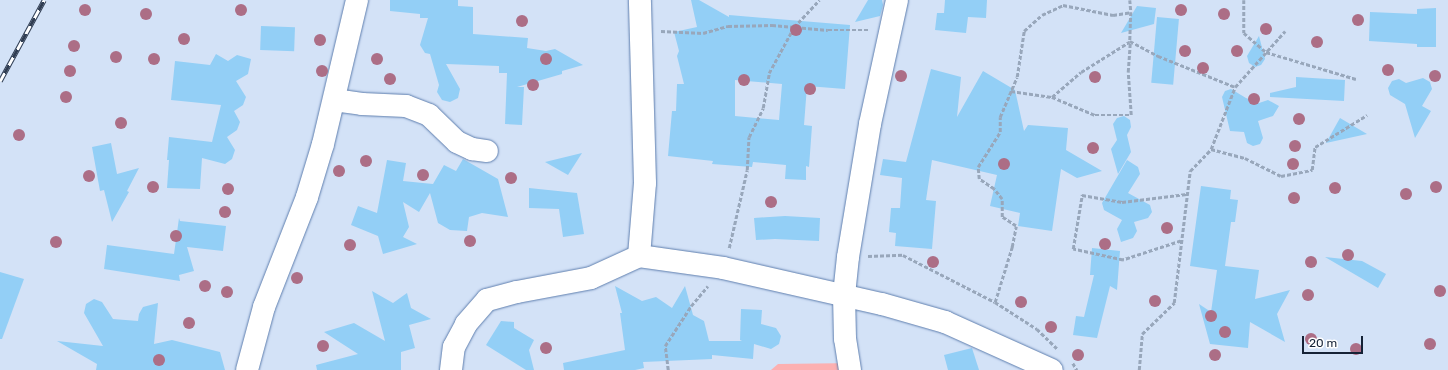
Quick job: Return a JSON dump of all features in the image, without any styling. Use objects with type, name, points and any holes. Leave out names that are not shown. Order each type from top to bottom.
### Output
[{"type":"street","points":[[247,370],[264,307],[308,197],[334,100],[357,0]]},
{"type":"street","points":[[639,256],[645,183],[640,0]]},
{"type":"street","points":[[850,370],[845,339],[844,295],[848,257],[870,124],[892,31],[897,0]]},
{"type":"street","points":[[334,100],[362,104],[406,106],[429,115],[457,142],[472,149],[487,151]]},
{"type":"street","points":[[451,370],[454,347],[466,324],[487,300],[517,292],[591,278],[639,256],[723,268],[844,295],[945,322],[1061,360]]},
{"type":"path","points":[[668,370],[665,346],[691,306],[723,268],[734,227],[746,170],[749,137],[763,108],[769,73],[794,27],[819,0]]},
{"type":"path","points":[[1011,90],[1052,97],[1095,115],[1131,115],[1128,72],[1131,12],[1130,0]]},
{"type":"path","points":[[1244,0],[1244,33],[1266,52],[1356,79]]},
{"type":"path","points":[[995,302],[1012,247],[1016,226],[1002,217],[1002,199],[994,189],[980,179],[978,167],[1000,132],[1000,117],[1017,77],[1024,32],[1042,15],[1063,5],[1113,15],[1131,12]]},
{"type":"path","points":[[641,29],[703,33],[728,26],[892,31]]},
{"type":"path","points":[[1139,370],[1142,334],[1174,302],[1190,171],[1211,149],[1235,87],[1285,31]]},
{"type":"path","points":[[1130,41],[1158,56],[1235,87]]},
{"type":"path","points":[[1052,97],[1081,72],[1130,41]]},
{"type":"path","points":[[1211,149],[1245,158],[1281,176],[1312,170],[1316,147],[1367,115]]},
{"type":"path","points":[[1181,241],[1123,260],[1073,249],[1082,195],[1122,202],[1187,194]]},
{"type":"path","points":[[848,257],[903,255],[995,302],[1038,329],[1061,360],[1077,370]]},
{"type":"shaded area","points":[[855,363],[860,370],[771,370],[778,364]]},
{"type":"building","points":[[390,0],[458,0],[458,6],[473,7],[473,34],[528,38],[527,48],[546,51],[555,49],[583,65],[562,71],[562,74],[517,87],[524,87],[522,125],[505,124],[507,73],[499,73],[499,66],[446,64],[460,89],[458,98],[450,102],[442,100],[437,92],[439,85],[430,54],[425,53],[420,45],[428,18],[420,18],[420,14],[390,11]]},
{"type":"building","points":[[691,0],[699,0],[729,17],[729,15],[850,25],[845,89],[807,86],[804,125],[812,126],[809,167],[806,166],[806,180],[785,179],[786,165],[753,162],[752,167],[712,164],[713,161],[668,156],[672,111],[676,111],[677,84],[684,84],[677,56],[679,51],[674,32],[697,27]],"holes":[[[735,80],[782,84],[779,120],[735,116]]]},
{"type":"building","points":[[868,0],[882,0],[883,5],[880,16],[855,22]]},
{"type":"building","points":[[945,0],[987,0],[986,18],[968,17],[966,33],[935,30],[937,13],[944,13]]},
{"type":"building","points":[[1137,6],[1156,8],[1154,24],[1121,33]]},
{"type":"building","points":[[1436,8],[1436,47],[1417,47],[1417,44],[1369,41],[1370,12],[1417,14],[1417,9]]},
{"type":"building","points":[[1157,17],[1179,19],[1173,85],[1151,83]]},
{"type":"building","points":[[261,26],[295,27],[294,51],[260,50]]},
{"type":"building","points":[[1259,36],[1265,59],[1261,65],[1255,67],[1249,63],[1247,56]]},
{"type":"building","points":[[216,54],[228,61],[237,55],[251,59],[248,74],[236,81],[246,97],[243,105],[234,111],[240,122],[237,130],[227,137],[235,150],[232,159],[225,164],[202,158],[200,189],[167,188],[169,137],[212,142],[221,105],[171,100],[175,61],[210,65]]},
{"type":"building","points":[[931,69],[961,77],[957,117],[983,71],[1015,90],[1024,131],[1028,125],[1068,128],[1066,150],[1102,171],[1077,178],[1061,169],[1052,231],[1018,226],[1020,213],[990,206],[997,175],[932,160],[926,200],[936,201],[932,249],[895,246],[896,233],[889,232],[891,208],[900,208],[902,178],[880,175],[883,159],[906,162]]},
{"type":"building","points":[[1296,77],[1345,80],[1344,101],[1270,97],[1270,93],[1296,87]]},
{"type":"building","points":[[1423,78],[1430,82],[1432,89],[1422,106],[1431,111],[1415,138],[1405,104],[1390,95],[1388,88],[1392,81],[1399,79],[1406,83]]},
{"type":"building","points":[[1231,89],[1246,98],[1259,103],[1268,100],[1279,106],[1273,116],[1258,121],[1263,138],[1260,144],[1253,146],[1247,143],[1244,132],[1230,131],[1222,97],[1225,91]]},
{"type":"building","points":[[1124,116],[1130,120],[1131,127],[1127,135],[1131,152],[1118,174],[1111,149],[1117,140],[1113,124],[1117,118]]},
{"type":"building","points":[[1340,118],[1367,134],[1326,143]]},
{"type":"building","points":[[111,143],[117,174],[139,168],[127,191],[129,192],[112,222],[104,190],[100,191],[92,147]]},
{"type":"building","points":[[582,153],[568,175],[545,162]]},
{"type":"building","points":[[463,159],[498,179],[508,217],[482,213],[469,217],[467,231],[450,230],[438,223],[430,193],[419,212],[403,202],[409,227],[403,237],[417,244],[383,254],[378,236],[351,225],[358,206],[377,213],[387,160],[406,163],[403,181],[433,184],[444,165],[456,171]]},
{"type":"building","points":[[1127,160],[1138,167],[1140,174],[1128,193],[1150,205],[1152,212],[1148,218],[1134,222],[1137,231],[1133,238],[1121,242],[1117,229],[1122,220],[1104,210],[1102,203]]},
{"type":"building","points":[[1201,186],[1231,190],[1230,199],[1238,200],[1235,222],[1231,222],[1225,266],[1259,270],[1255,299],[1290,290],[1277,314],[1285,342],[1250,322],[1248,348],[1210,344],[1199,304],[1211,312],[1217,270],[1190,266]]},
{"type":"building","points":[[529,188],[577,193],[584,234],[563,237],[559,209],[529,208]]},
{"type":"building","points":[[785,216],[820,218],[819,241],[775,239],[756,240],[754,218]]},
{"type":"building","points":[[179,218],[180,221],[226,226],[223,251],[187,247],[194,271],[179,275],[180,281],[104,269],[107,245],[174,254]]},
{"type":"building","points":[[1092,248],[1120,251],[1117,290],[1110,286],[1097,338],[1073,335],[1076,316],[1084,317],[1094,275],[1090,275]]},
{"type":"building","points":[[1325,257],[1362,261],[1386,274],[1378,288]]},
{"type":"building","points":[[0,272],[24,279],[2,339],[0,339]]},
{"type":"building","points":[[615,286],[642,301],[656,297],[672,308],[685,286],[693,315],[704,321],[709,341],[742,341],[740,340],[741,309],[762,310],[761,324],[776,328],[781,336],[779,344],[771,349],[754,344],[753,359],[712,355],[712,359],[643,362],[644,368],[635,370],[564,370],[563,363],[625,350],[620,313],[622,313]]},
{"type":"building","points":[[372,291],[393,303],[407,293],[411,308],[431,319],[409,325],[415,348],[401,352],[401,370],[317,370],[316,365],[358,354],[324,332],[354,323],[385,341]]},
{"type":"building","points":[[94,299],[102,302],[113,319],[138,321],[139,314],[143,307],[158,303],[154,344],[172,340],[220,352],[225,370],[96,370],[97,364],[57,341],[103,346],[84,313],[86,304]]},
{"type":"building","points":[[501,321],[514,322],[514,328],[534,340],[529,350],[534,370],[526,370],[486,345]]},
{"type":"building","points":[[972,348],[979,370],[948,370],[944,355]]},
{"type":"railway","points":[[0,81],[44,0]]}]
